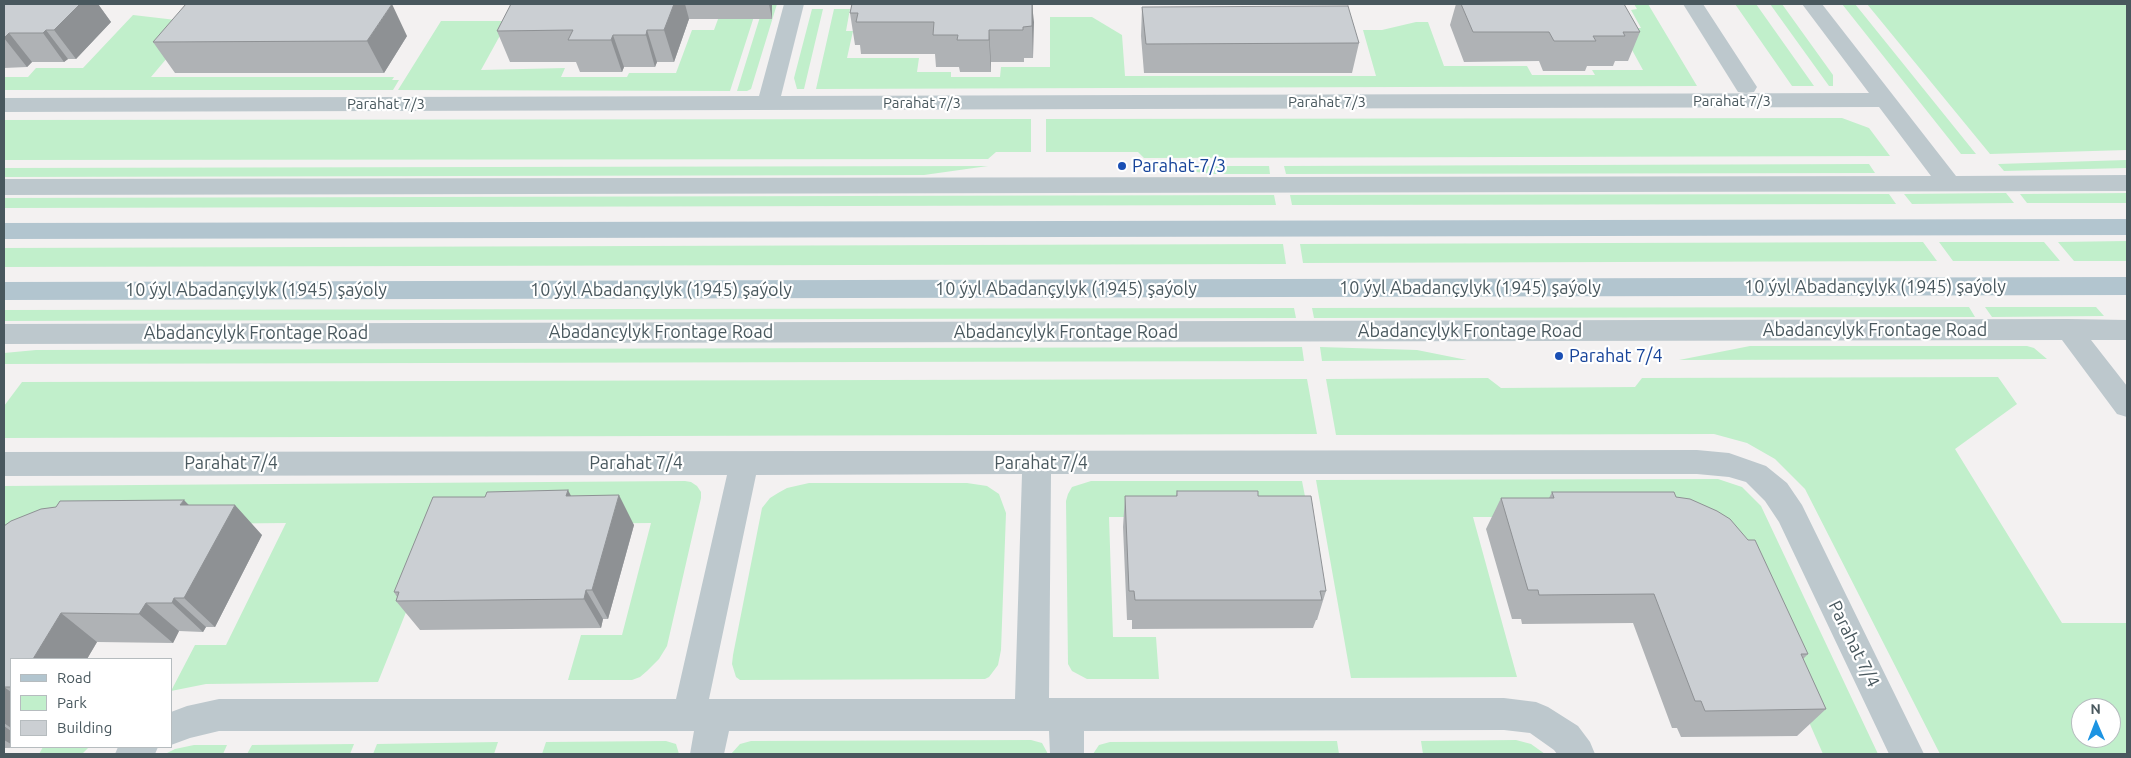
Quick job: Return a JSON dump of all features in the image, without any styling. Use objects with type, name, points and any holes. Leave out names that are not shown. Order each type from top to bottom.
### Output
[{"type":"main road","points":[[4,231],[2127,227]]},
{"type":"main road","name":"10 ýyl Abadançylyk (1945) şaýoly","points":[[4,291],[2127,286]]},
{"type":"street","points":[[768,103],[794,4]]},
{"type":"street","points":[[1693,4],[1746,87]]},
{"type":"street","points":[[1812,4],[1949,183]]},
{"type":"street","name":"Parahat 7/3","points":[[4,105],[1886,100]]},
{"type":"street","points":[[4,187],[2127,183]]},
{"type":"street","points":[[2068,329],[2127,406]]},
{"type":"street","name":"Abadancylyk Frontage Road","points":[[4,334],[2127,330]]},
{"type":"street","name":"Parahat 7/4","points":[[4,464],[1698,462],[1729,465],[1756,474],[1776,492],[1791,514],[1907,754]]},
{"type":"street","points":[[707,754],[702,715],[744,463]]},
{"type":"street","points":[[1032,715],[1036,463]]},
{"type":"street","points":[[172,729],[187,722],[219,715],[1504,714],[1536,718],[1566,738],[1578,754]]},
{"type":"street","points":[[1066,715],[1067,754]]},
{"type":"green space","points":[[758,4],[730,91],[398,90],[441,21],[508,21],[481,70],[565,68],[561,77],[627,77],[629,73],[676,73],[692,30],[714,30],[721,11]]},
{"type":"green space","points":[[764,4],[777,4],[751,89],[737,91]]},
{"type":"green space","points":[[1634,4],[1648,4],[1697,86],[816,89],[834,9],[850,9],[846,31],[853,31],[847,58],[919,58],[917,72],[951,72],[951,77],[1000,77],[1001,67],[1050,67],[1050,17],[1092,17],[1122,35],[1125,76],[1376,76],[1363,30],[1382,30],[1416,22],[1428,22],[1444,66],[1527,66],[1532,75],[1595,75],[1592,70],[1643,70],[1620,28],[1641,28],[1631,10],[1637,9]]},
{"type":"green space","points":[[1735,4],[1756,4],[1814,86],[1792,86]]},
{"type":"green space","points":[[1770,4],[1782,4],[1833,75],[1833,86],[1829,86]]},
{"type":"green space","points":[[1842,4],[1855,4],[1976,154],[1961,154]]},
{"type":"green space","points":[[1867,4],[2127,4],[2127,150],[1990,154]]},
{"type":"green space","points":[[812,9],[823,9],[804,89],[797,89],[794,78]]},
{"type":"green space","points":[[133,15],[176,20],[199,20],[151,77],[394,77],[392,80],[399,80],[393,90],[4,90],[4,77],[28,77],[36,68],[83,68]]},
{"type":"green space","points":[[1842,118],[1869,128],[1890,156],[1144,158],[1138,152],[1046,152],[1046,119]]},
{"type":"green space","points":[[1031,119],[1031,152],[996,152],[988,159],[4,160],[4,120]]},
{"type":"green space","points":[[2127,160],[2127,168],[2004,171],[1998,164]]},
{"type":"green space","points":[[1869,164],[1875,173],[1286,174],[1284,166]]},
{"type":"green space","points":[[988,166],[924,175],[4,177],[4,168]]},
{"type":"green space","points":[[1145,166],[1269,166],[1270,174],[1214,174]]},
{"type":"green space","points":[[2006,193],[2014,203],[1912,204],[1904,194]]},
{"type":"green space","points":[[2127,193],[2127,203],[2027,203],[2020,194]]},
{"type":"green space","points":[[1889,194],[1896,204],[1292,205],[1290,195]]},
{"type":"green space","points":[[1274,195],[1276,205],[4,208],[4,198]]},
{"type":"green space","points":[[2127,241],[2127,261],[2074,261],[2058,242]]},
{"type":"green space","points":[[1923,242],[1937,261],[1303,263],[1300,244]]},
{"type":"green space","points":[[1939,242],[2044,242],[2060,261],[1953,261]]},
{"type":"green space","points":[[1283,244],[1286,264],[4,267],[4,248]]},
{"type":"green space","points":[[1969,307],[1975,317],[1314,318],[1312,308]]},
{"type":"green space","points":[[1985,307],[2096,307],[2104,316],[1992,317]]},
{"type":"green space","points":[[1294,308],[1296,318],[4,321],[4,310]]},
{"type":"green space","points":[[1750,346],[2027,346],[2034,348],[2047,359],[1679,360]]},
{"type":"green space","points":[[1302,347],[1304,361],[4,364],[4,353],[36,350]]},
{"type":"green space","points":[[1320,347],[1417,350],[1467,360],[1322,361]]},
{"type":"green space","points":[[1998,377],[2017,404],[1955,449],[2062,623],[2127,623],[2127,754],[1940,754],[1805,489],[1775,459],[1747,443],[1714,434],[1336,435],[1326,379],[1488,378],[1501,388],[1635,387],[1642,378]]},
{"type":"green space","points":[[1307,379],[1317,434],[4,438],[4,406],[22,382]]},
{"type":"green space","points":[[1718,479],[1742,487],[1761,506],[1878,754],[1823,754],[1795,690],[1659,517],[1473,517],[1517,677],[1351,678],[1316,480]]},
{"type":"green space","points":[[685,481],[697,486],[701,492],[701,498],[667,646],[659,659],[647,671],[640,677],[632,680],[568,680],[581,635],[622,635],[651,523],[441,525],[378,682],[206,684],[172,691],[195,645],[226,645],[286,523],[92,525],[4,576],[4,486]]},
{"type":"green space","points":[[1091,481],[1302,481],[1309,517],[1109,517],[1113,637],[1156,637],[1159,679],[1087,679],[1072,671],[1068,664],[1066,501],[1072,487]]},
{"type":"green space","points":[[809,483],[967,483],[987,486],[999,494],[1006,513],[1001,650],[998,665],[989,677],[985,679],[740,680],[736,677],[732,664],[733,655],[762,508],[770,498],[787,488]]},
{"type":"green space","points":[[1031,740],[1042,743],[1048,754],[731,754],[740,744],[751,741]]},
{"type":"green space","points":[[1516,740],[1531,744],[1545,754],[1423,754],[1421,741]]},
{"type":"green space","points":[[666,741],[676,744],[679,754],[542,754],[546,742]]},
{"type":"green space","points":[[1337,741],[1339,754],[1093,754],[1099,745],[1110,742]]},
{"type":"green space","points":[[498,742],[494,754],[373,754],[377,744]]},
{"type":"green space","points":[[354,744],[350,754],[247,754],[252,745]]},
{"type":"green space","points":[[194,745],[227,745],[223,754],[165,754],[175,749]]},
{"type":"green space","points":[[42,748],[88,748],[82,754],[39,754]]},
{"type":"building","points":[[4,4],[80,4],[54,30],[46,30],[43,33],[9,33],[4,38]]},
{"type":"building","points":[[186,4],[392,4],[367,41],[153,42]]},
{"type":"building","points":[[511,4],[674,4],[664,30],[647,30],[646,35],[613,35],[611,40],[568,40],[573,30],[497,31]]},
{"type":"building","points":[[852,4],[1032,4],[1032,26],[1023,27],[1023,30],[989,30],[989,40],[957,40],[958,35],[933,35],[934,22],[856,22],[858,13],[850,13]]},
{"type":"building","points":[[1461,4],[1624,4],[1640,32],[1623,32],[1625,36],[1593,36],[1596,41],[1554,41],[1549,32],[1473,32]]},
{"type":"building","points":[[1348,6],[1359,43],[1146,44],[1142,7]]},
{"type":"building","points":[[568,490],[566,496],[619,495],[592,590],[586,590],[584,599],[396,601],[399,592],[394,592],[433,497],[485,497],[487,492]]},
{"type":"building","points":[[1177,491],[1258,491],[1258,496],[1311,496],[1326,591],[1320,591],[1322,600],[1135,600],[1134,591],[1129,591],[1125,496],[1177,496]]},
{"type":"building","points":[[1552,492],[1674,492],[1676,497],[1690,499],[1730,519],[1748,540],[1755,540],[1808,654],[1801,654],[1826,709],[1705,711],[1701,701],[1695,701],[1654,594],[1539,595],[1538,590],[1528,590],[1501,498],[1554,498]]},
{"type":"building","points":[[184,500],[180,505],[235,505],[184,598],[174,598],[172,603],[146,603],[139,614],[61,613],[34,658],[10,658],[10,687],[4,687],[4,526],[11,521],[41,509],[56,507],[60,501]]},
{"type":"place","name":"Parahat-7/3","points":[[1122,166]]},
{"type":"place","name":"Parahat 7/4","points":[[1559,356]]}]
